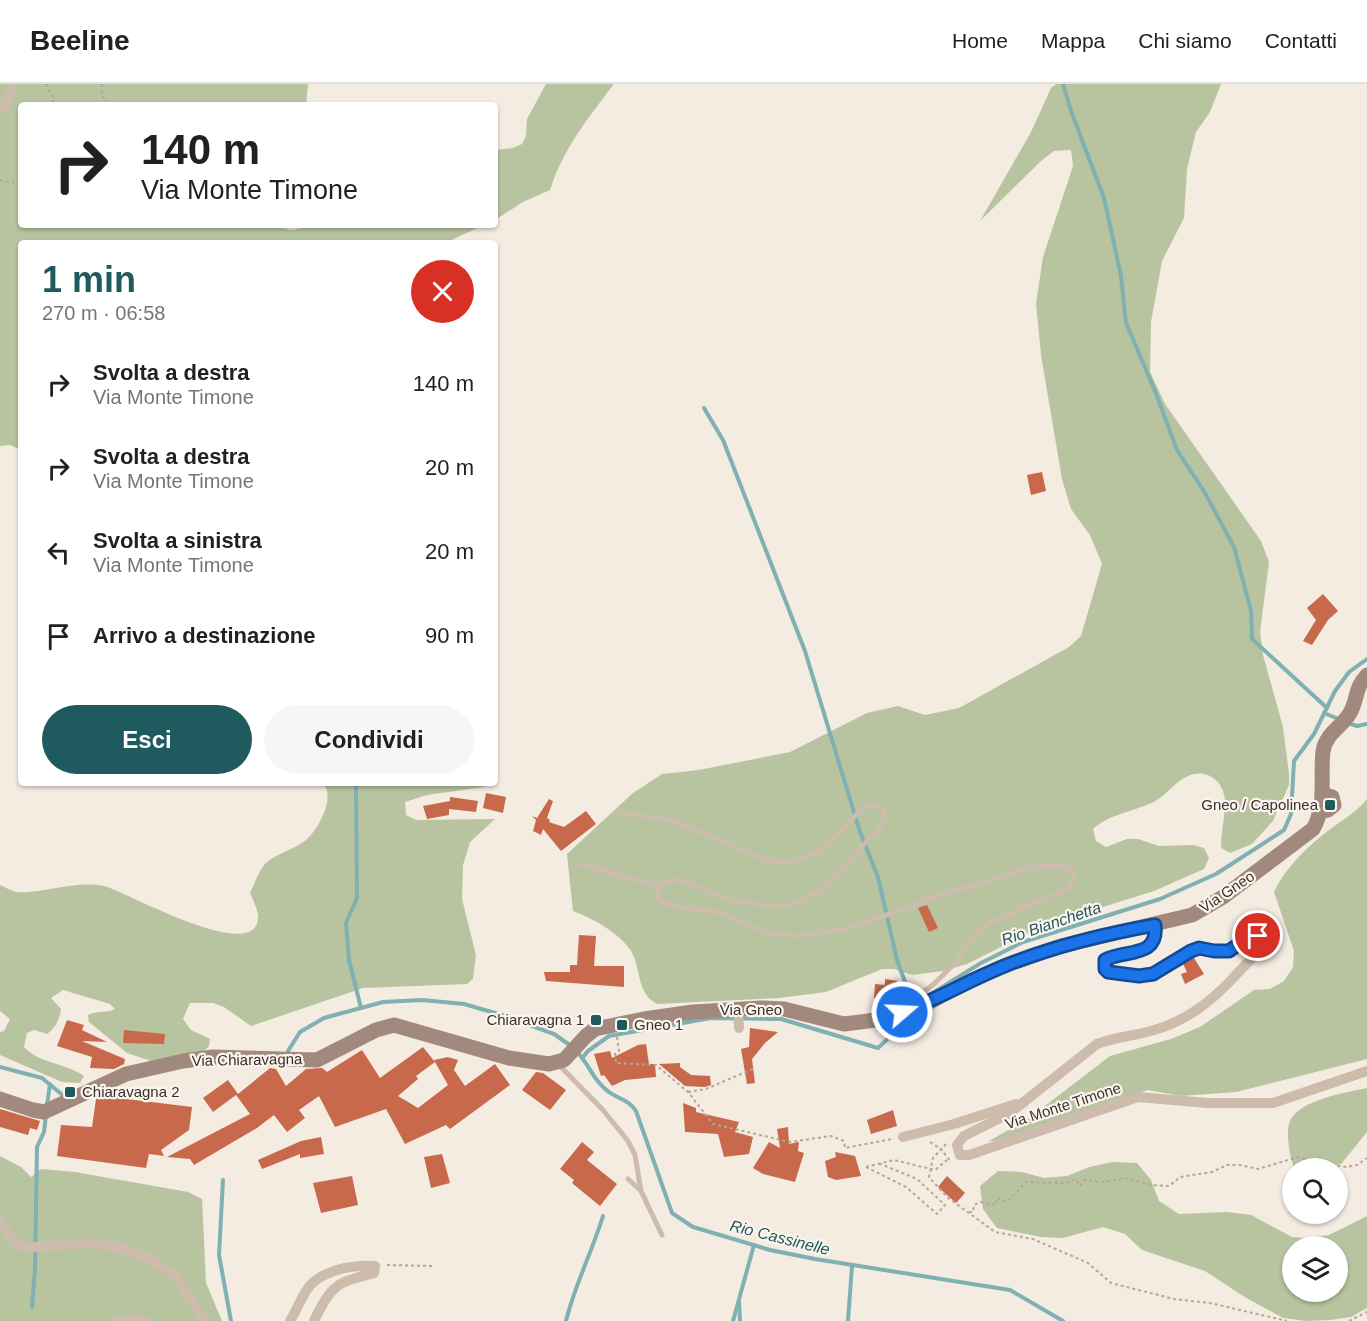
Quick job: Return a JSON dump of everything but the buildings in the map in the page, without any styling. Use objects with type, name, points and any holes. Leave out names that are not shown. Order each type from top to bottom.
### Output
[{"type":"street","points":[[0,110],[9,99],[11,84]]},
{"type":"street","name":"Via Gneo","points":[[561,1061],[595,1029],[644,1018],[738,1008],[784,1009],[844,1024],[862,1024],[930,1002],[1006,965],[1061,946],[1108,933],[1155,925],[1192,915],[1223,897],[1308,833],[1315,825],[1322,794],[1323,750],[1326,740],[1350,714],[1358,687],[1367,675]]},
{"type":"street","name":"Via Monte Timone","points":[[1155,925],[1156,935],[1152,943],[1143,950],[1109,957],[1105,960],[1105,969],[1123,975],[1153,974],[1199,948],[1229,951],[1252,935],[1258,936],[1261,944],[1221,991],[1202,1006],[1181,1020],[1151,1031],[1112,1038],[1097,1044],[1010,1113],[964,1136],[957,1145],[960,1155],[969,1155],[1138,1097],[1207,1103],[1273,1103],[1367,1071]]},
{"type":"street","points":[[738,1008],[739,1028]]},
{"type":"street","name":"Via Chiaravagna","points":[[0,1099],[44,1112],[126,1074],[183,1061],[213,1058],[316,1060],[376,1030],[394,1025],[509,1058],[549,1064],[561,1061]]},
{"type":"street","name":"Via Monte Timone","points":[[903,1137],[1020,1104]]},
{"type":"street","points":[[0,1222],[14,1241],[25,1248],[86,1243],[115,1245],[152,1259],[176,1278],[205,1321]]},
{"type":"street","points":[[290,1321],[305,1292],[314,1281],[339,1270],[375,1266],[375,1272],[340,1282],[328,1295],[314,1321]]},
{"type":"street","points":[[117,1321],[129,1319],[146,1321]]},
{"type":"lane","points":[[580,864],[658,886],[668,881],[680,880],[732,900],[766,906],[791,905],[817,892],[881,827],[884,816],[882,808],[875,804],[864,806],[840,833],[814,854],[789,863],[766,860],[675,821],[621,813]]},
{"type":"lane","points":[[658,886],[657,898],[667,904],[719,912],[766,933],[797,936],[840,930],[930,898],[1034,867],[1062,866],[1072,870],[1074,880],[1069,888],[987,924],[973,936],[955,963],[935,983],[898,1013]]},
{"type":"lane","points":[[561,1061],[628,1141],[635,1155],[641,1191],[662,1235]]},
{"type":"lane","points":[[628,1179],[641,1191]]},
{"type":"path","points":[[46,84],[54,99],[52,102]]},
{"type":"path","points":[[102,84],[102,95],[106,102]]},
{"type":"path","points":[[0,180],[18,183]]},
{"type":"path","points":[[619,1051],[615,1054],[616,1063],[656,1065],[688,1092],[713,1124],[768,1139],[790,1142],[831,1136],[844,1140],[845,1148],[903,1137]]},
{"type":"path","points":[[688,1092],[705,1089],[755,1068]]},
{"type":"path","points":[[926,1140],[941,1149],[933,1158],[932,1169],[928,1177],[935,1186],[995,1232],[1034,1239],[1088,1263],[1111,1283],[1174,1299],[1203,1301],[1287,1321]]},
{"type":"path","points":[[967,1212],[973,1212],[974,1205],[980,1202],[996,1204],[997,1198],[1007,1202],[1026,1182],[1066,1183],[1076,1179],[1080,1186],[1085,1180],[1104,1182],[1126,1178],[1151,1185],[1169,1186],[1180,1177],[1212,1172],[1227,1165],[1258,1169],[1298,1157],[1322,1164],[1347,1167],[1357,1165],[1367,1158]]},
{"type":"path","points":[[878,1163],[917,1179],[945,1205],[937,1214],[906,1187],[866,1167],[878,1163],[894,1160],[935,1170],[948,1160]]},
{"type":"path","points":[[375,1266],[390,1264],[404,1267],[432,1266]]},
{"type":"path","points":[[1348,1321],[1367,1312]]},
{"type":"green space","points":[[0,84],[308,84],[306,102],[18,102],[18,228],[283,228],[290,230],[300,228],[478,228],[452,240],[18,240],[18,449],[10,445],[0,446]]},
{"type":"green space","points":[[546,84],[614,84],[569,147],[550,190],[523,202],[498,218],[498,150],[513,148],[522,144],[526,136],[527,119]]},
{"type":"green space","points":[[1056,84],[1221,84],[1210,112],[1196,132],[1187,169],[1184,218],[1162,261],[1151,322],[1150,372],[1165,404],[1261,541],[1269,562],[1260,632],[1263,655],[1283,727],[1289,785],[1273,821],[1252,844],[1230,853],[1221,848],[1224,794],[1217,782],[1206,775],[1193,774],[1186,777],[1157,800],[1107,819],[1093,829],[1096,841],[1106,847],[1127,839],[1138,839],[1159,846],[1193,845],[1204,848],[1209,858],[1204,869],[1154,891],[1045,925],[967,964],[943,971],[912,975],[894,969],[882,969],[826,992],[779,998],[657,1004],[650,999],[642,987],[634,958],[626,944],[605,927],[573,911],[567,854],[633,793],[662,774],[699,770],[790,752],[867,713],[898,706],[925,715],[959,708],[1069,647],[1081,636],[1102,564],[1090,535],[1071,509],[1062,479],[1041,355],[1036,304],[1043,257],[1073,166],[1071,150],[1054,151],[1041,161],[980,221],[1031,132],[1051,88]]},
{"type":"green space","points":[[324,786],[485,786],[427,795],[405,802],[406,815],[416,820],[495,819],[470,842],[463,865],[462,899],[476,955],[473,979],[467,984],[363,988],[251,1026],[224,1007],[213,1003],[190,1003],[183,1019],[191,1030],[210,1039],[209,1046],[204,1051],[154,1062],[127,1053],[89,1022],[88,1015],[115,1009],[110,1004],[63,990],[51,998],[61,1009],[55,1026],[47,1034],[34,1030],[27,1033],[24,1047],[38,1057],[84,1076],[80,1083],[62,1082],[0,1055],[0,1032],[4,1031],[10,1019],[0,1011],[0,885],[17,892],[82,885],[104,886],[189,922],[216,931],[238,934],[253,929],[258,915],[250,893],[263,867],[269,860],[306,840],[316,829],[327,804]]},
{"type":"green space","points":[[1367,799],[1367,1059],[1236,1092],[1181,1096],[1148,1090],[997,1141],[989,1141],[1028,1119],[1110,1056],[1171,1039],[1200,1027],[1254,990],[1270,989],[1284,981],[1293,967],[1294,951],[1274,892],[1288,870],[1306,850]]},
{"type":"green space","points":[[1367,1088],[1367,1132],[1346,1158],[1292,1158],[1288,1131],[1290,1121],[1295,1114],[1313,1102]]},
{"type":"green space","points":[[0,1156],[21,1167],[31,1177],[41,1169],[75,1172],[188,1192],[202,1199],[206,1283],[222,1321],[0,1321]]},
{"type":"green space","points":[[1113,1162],[1137,1163],[1151,1180],[1159,1201],[1179,1214],[1227,1212],[1251,1215],[1290,1236],[1282,1236],[1282,1302],[1348,1302],[1348,1236],[1321,1236],[1329,1235],[1367,1216],[1367,1308],[1351,1317],[1330,1320],[1307,1321],[1283,1318],[1243,1296],[1205,1271],[1142,1250],[1125,1234],[1103,1227],[1063,1238],[1041,1237],[997,1228],[983,1209],[980,1186],[998,1171],[1022,1172],[1044,1178],[1067,1176],[1089,1167]]},
{"type":"waterway","points":[[1063,84],[1104,198],[1121,276],[1126,323],[1177,450],[1205,493],[1234,547],[1251,611],[1252,639],[1327,708]]},
{"type":"waterway","points":[[704,408],[723,440],[805,651],[860,832],[878,877],[897,960],[912,1001]]},
{"type":"waterway","name":"Rio Bianchetta","points":[[931,994],[981,963],[1023,942],[1160,899],[1216,874],[1284,830],[1291,814],[1294,761],[1314,734],[1335,691],[1349,672],[1367,659]]},
{"type":"waterway","points":[[1324,713],[1341,720]]},
{"type":"waterway","points":[[1348,723],[1357,726],[1367,724]]},
{"type":"waterway","points":[[356,786],[357,898],[346,923],[349,960],[361,1008]]},
{"type":"waterway","points":[[288,1051],[300,1032],[324,1018],[383,1002],[422,1000],[464,1004],[502,1015],[554,1034],[571,1046]]},
{"type":"waterway","name":"Rio Bianchetta","points":[[583,1057],[609,1036],[711,1018],[781,1019],[878,1048],[914,1014]]},
{"type":"waterway","name":"Rio Cassinelle","points":[[576,1051],[604,1088],[627,1102],[636,1111],[672,1213],[693,1227],[770,1250],[815,1259],[1010,1290],[1063,1321]]},
{"type":"waterway","points":[[0,1067],[42,1078],[65,1097]]},
{"type":"waterway","points":[[47,1105],[50,1084]]},
{"type":"waterway","points":[[32,1307],[35,1269],[37,1147],[44,1132],[46,1115]]},
{"type":"waterway","points":[[223,1180],[219,1255],[231,1321]]},
{"type":"waterway","points":[[566,1321],[603,1216]]},
{"type":"waterway","points":[[733,1321],[754,1245]]},
{"type":"waterway","points":[[848,1321],[852,1266]]},
{"type":"waterway","points":[[739,1301],[740,1321]]},
{"type":"place","name":"Gneo / Capolinea","points":[[1330,805]]},
{"type":"place","name":"Chiaravagna 1","points":[[596,1020]]},
{"type":"place","name":"Gneo 1","points":[[622,1025]]},
{"type":"place","name":"Chiaravagna 2","points":[[70,1092]]},
{"type":"route","points":[[902,1012],[930,1002],[1006,965],[1108,933],[1155,925],[1156,935],[1152,943],[1143,950],[1109,957],[1105,960],[1105,969],[1108,972],[1139,976],[1153,974],[1199,948],[1229,951],[1252,935],[1258,936]]}]
